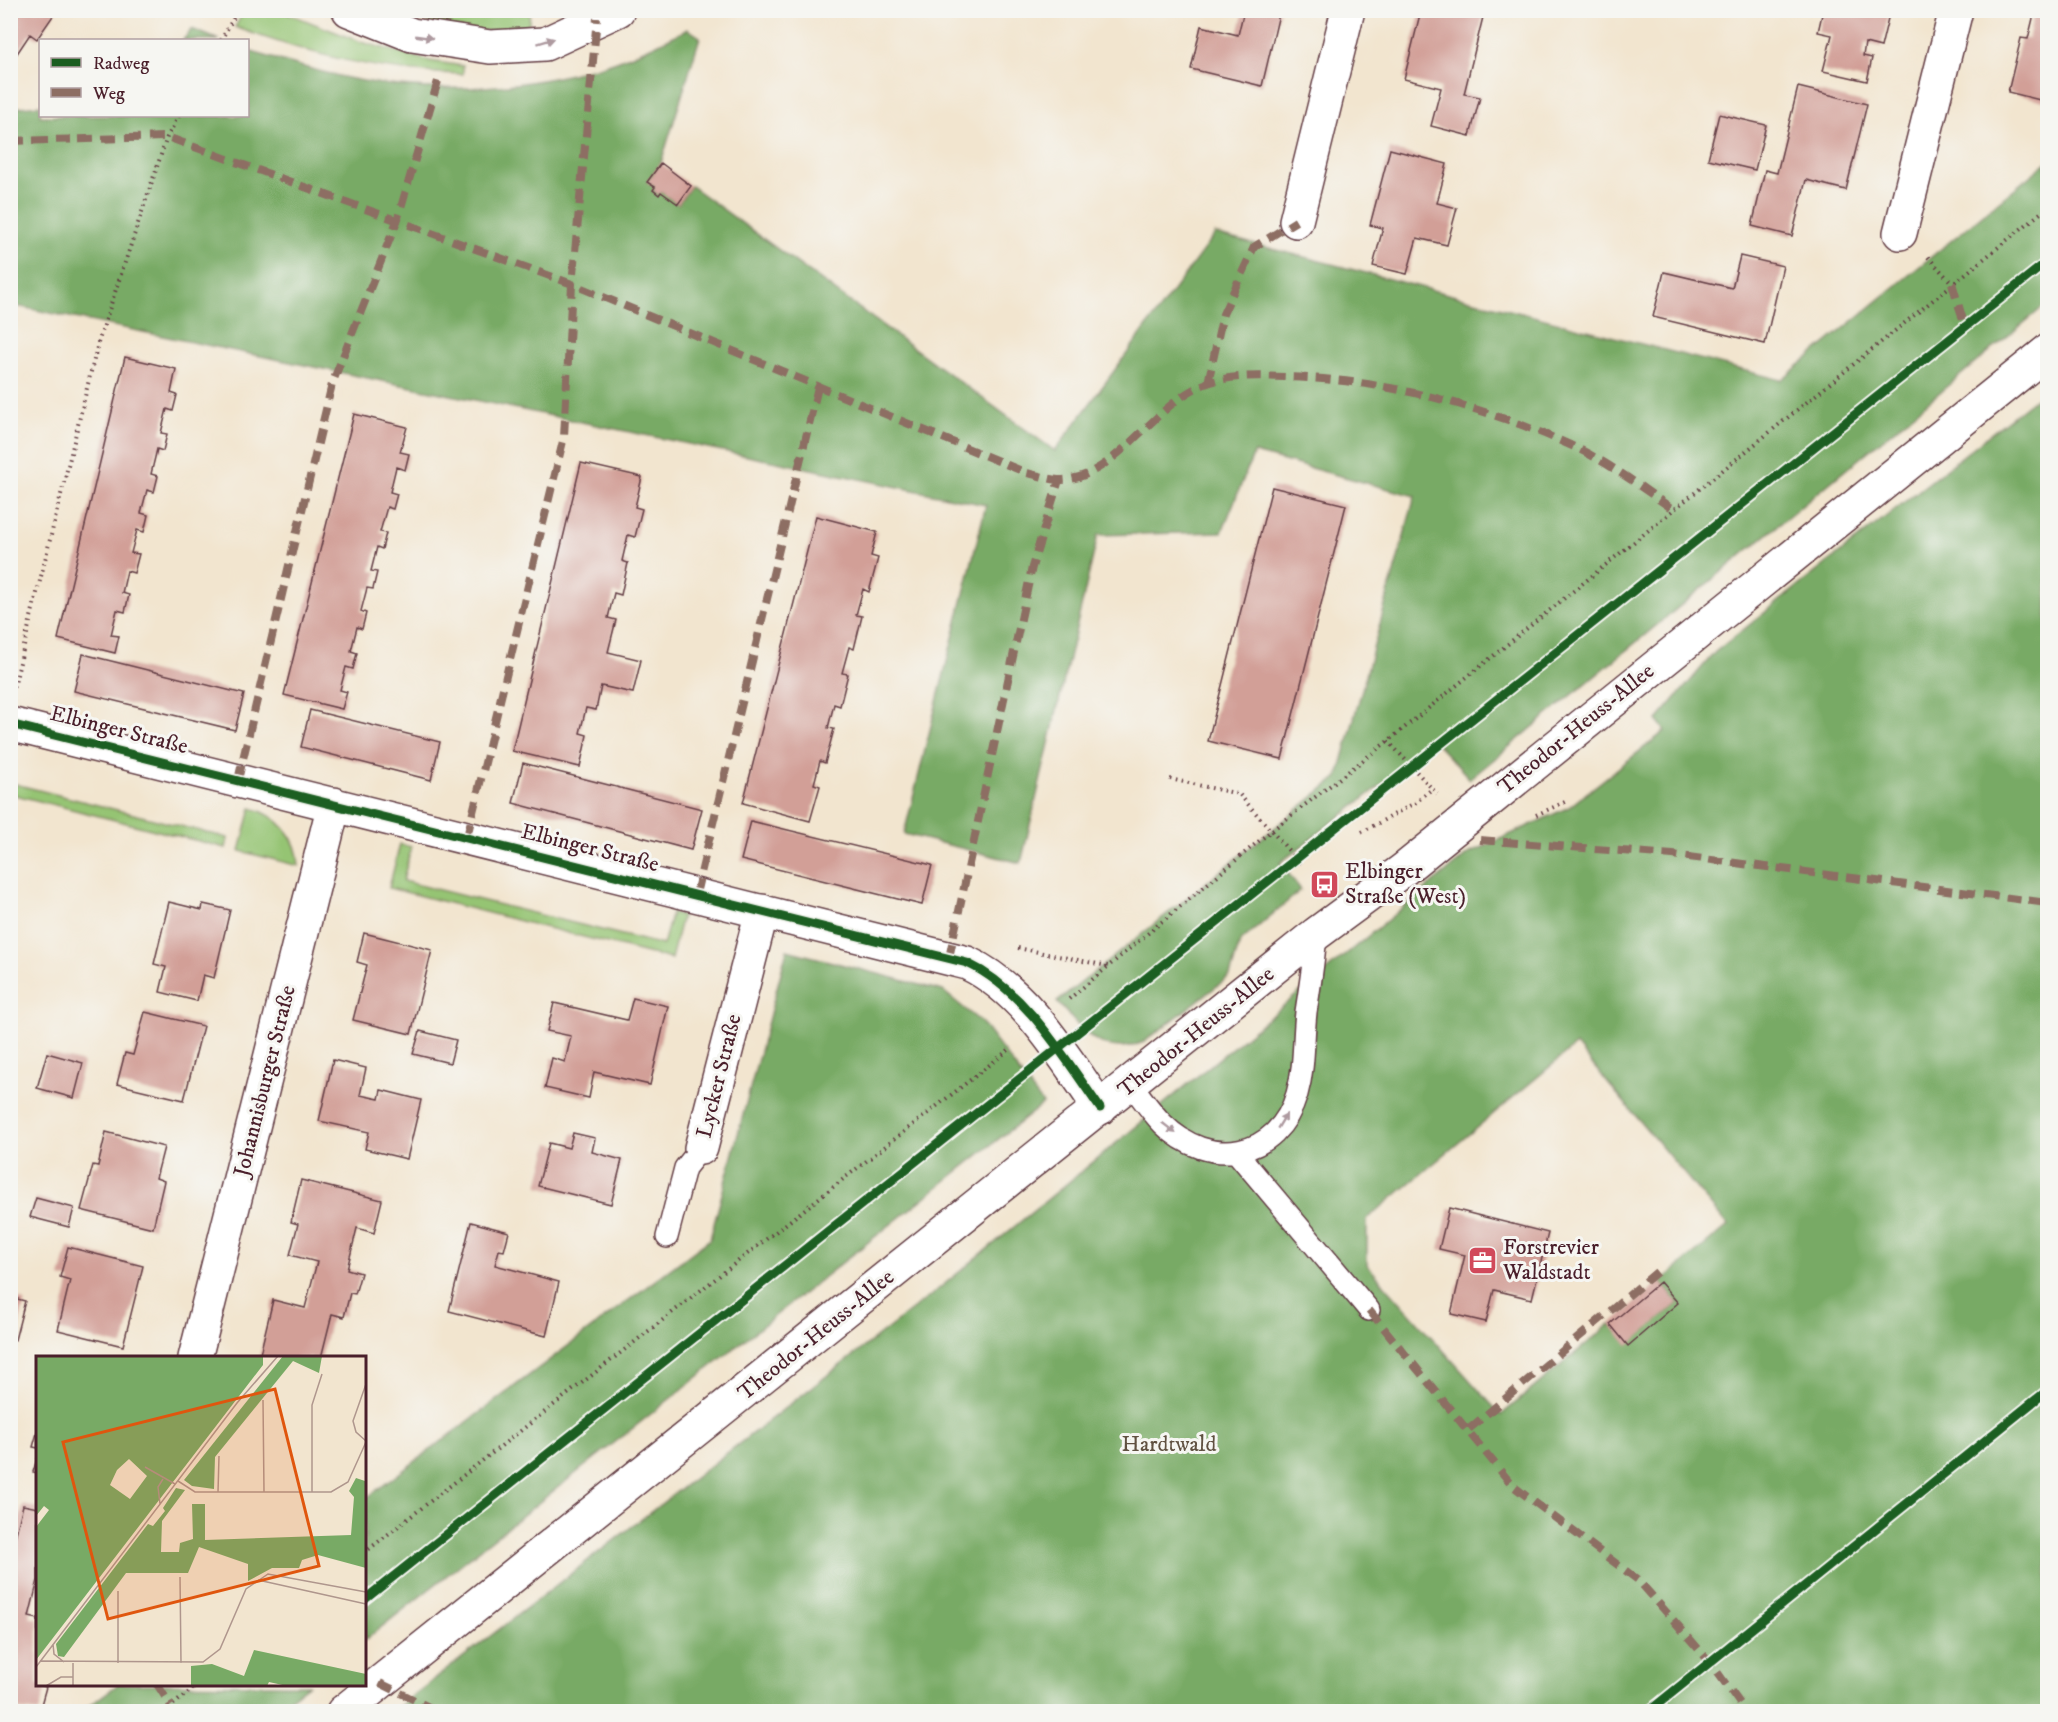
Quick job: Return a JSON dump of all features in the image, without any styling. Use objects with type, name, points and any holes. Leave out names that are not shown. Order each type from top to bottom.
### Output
[{"type":"street","points":[[349,10],[412,35],[490,47],[545,44],[599,13]]},
{"type":"street","points":[[1296,221],[1348,10]]},
{"type":"street","points":[[1900,232],[1956,10]]},
{"type":"street","name":"Theodor-Heuss-Allee","points":[[343,1712],[1316,934],[1403,870],[2048,351]]},
{"type":"street","name":"Elbinger Straße","points":[[10,723],[967,963],[1003,985],[1038,1024],[1100,1108]]},
{"type":"street","name":"Johannisburger Straße","points":[[196,1356],[334,804]]},
{"type":"street","name":"Lycker Straße","points":[[701,1148],[762,911]]},
{"type":"lane","points":[[1131,1084],[1163,1124],[1187,1142],[1212,1150],[1236,1152],[1254,1148],[1267,1140],[1280,1127],[1297,1096],[1305,1053],[1306,1012],[1312,989],[1316,934]]},
{"type":"lane","name":"Lycker Straße","points":[[667,1237],[685,1168],[701,1148]]},
{"type":"lane","points":[[1236,1152],[1369,1310]]},
{"type":"path","points":[[222,39],[238,10]]},
{"type":"path","points":[[13,691],[98,343],[167,137],[178,117]]},
{"type":"path","points":[[366,1551],[980,1074],[1271,831],[1388,741],[2048,207]]},
{"type":"path","points":[[1403,774],[1421,759]]},
{"type":"path","points":[[1170,779],[1239,794],[1303,867]]},
{"type":"path","points":[[1362,832],[1415,803],[1432,789]]},
{"type":"path","points":[[1287,866],[1305,852]]},
{"type":"path","points":[[1017,948],[1109,966]]},
{"type":"path","points":[[164,1712],[196,1686]]},
{"type":"green space","points":[[530,10],[529,23],[521,32],[454,28],[390,11]]},
{"type":"green space","points":[[244,11],[282,11],[361,42],[430,61],[463,66],[463,74],[375,66],[291,46],[235,27]]},
{"type":"green space","points":[[192,29],[217,39],[184,39]]},
{"type":"green space","points":[[688,29],[700,37],[661,163],[647,182],[655,187],[653,191],[658,195],[661,192],[678,204],[691,186],[1055,451],[1215,234],[1781,380],[2047,162],[2047,304],[1470,779],[1436,743],[1280,863],[1301,890],[1240,942],[1230,976],[1144,1042],[1116,1047],[1094,1039],[1057,1002],[1338,777],[1415,496],[1254,453],[1222,532],[1098,535],[1021,863],[904,834],[986,505],[11,305],[10,108],[39,105],[39,117],[249,117],[249,51],[330,74],[387,85],[477,88],[566,75],[595,68],[654,46]]},
{"type":"green space","name":"Hardtwald","points":[[2047,389],[2047,1711],[392,1712],[930,1296],[1468,854],[1569,807],[1665,731],[1657,720],[1715,652]],"holes":[[[1576,1045],[1728,1226],[1660,1282],[1678,1303],[1628,1345],[1610,1324],[1501,1415],[1367,1265],[1367,1219]]]},
{"type":"green space","points":[[11,783],[228,838],[226,848],[11,794]]},
{"type":"green space","points":[[251,808],[270,816],[285,829],[295,846],[299,866],[240,851]]},
{"type":"green space","points":[[400,844],[411,847],[403,881],[663,945],[672,912],[682,916],[671,959],[389,888]]},
{"type":"green space","points":[[787,950],[943,991],[982,1023],[1043,1104],[366,1639],[366,1498],[710,1239]]},
{"type":"green space","points":[[116,1686],[307,1686],[274,1711],[82,1711]]},
{"type":"building","points":[[10,10],[57,10],[37,39],[30,34],[10,64]]},
{"type":"building","points":[[1244,10],[1280,10],[1262,86],[1191,69],[1201,26],[1238,35]]},
{"type":"building","points":[[1421,10],[1454,10],[1483,17],[1464,94],[1480,97],[1470,136],[1431,126],[1441,88],[1404,79]]},
{"type":"building","points":[[1823,10],[1890,10],[1881,47],[1865,43],[1863,56],[1872,58],[1867,81],[1823,71],[1832,35],[1818,32]]},
{"type":"building","points":[[2035,10],[2048,10],[2048,102],[2008,92],[2021,38],[2028,39]]},
{"type":"building","points":[[1798,87],[1867,104],[1846,190],[1806,180],[1792,236],[1752,226],[1765,170],[1777,173]]},
{"type":"building","points":[[1719,114],[1766,125],[1755,170],[1708,159]]},
{"type":"building","points":[[1390,149],[1447,164],[1437,203],[1457,208],[1447,245],[1417,238],[1407,274],[1373,266],[1383,228],[1370,225]]},
{"type":"building","points":[[661,163],[691,186],[678,204],[661,192],[659,195],[653,190],[655,187],[647,182]]},
{"type":"building","points":[[1740,256],[1783,266],[1765,344],[1653,317],[1664,272],[1732,288]]},
{"type":"building","points":[[125,357],[176,369],[171,393],[177,395],[173,411],[167,409],[161,433],[167,434],[163,451],[157,449],[151,474],[158,476],[154,492],[147,490],[141,513],[148,515],[144,532],[137,530],[131,553],[139,554],[134,573],[127,571],[122,593],[129,595],[125,612],[117,610],[111,635],[119,636],[115,653],[58,639]]},
{"type":"building","points":[[354,414],[407,427],[400,452],[409,454],[405,470],[396,467],[390,492],[397,494],[393,509],[387,507],[380,532],[386,533],[382,549],[377,547],[371,571],[377,572],[373,589],[367,588],[361,611],[366,613],[362,629],[357,627],[351,651],[357,653],[353,669],[346,667],[340,690],[347,692],[342,709],[284,695]]},
{"type":"building","points":[[581,463],[642,477],[635,507],[642,509],[635,537],[628,535],[622,561],[628,563],[621,595],[614,593],[608,618],[616,620],[608,652],[641,660],[633,693],[601,686],[596,710],[586,708],[580,733],[587,735],[580,767],[512,751]]},
{"type":"building","points":[[1272,487],[1346,505],[1282,759],[1208,741]]},
{"type":"building","points":[[816,516],[877,532],[871,556],[878,558],[869,592],[863,589],[856,615],[862,616],[854,649],[849,647],[842,673],[848,674],[840,706],[834,704],[828,728],[834,729],[825,763],[820,761],[814,784],[820,786],[810,821],[743,803]]},
{"type":"building","points":[[83,654],[244,694],[235,730],[74,691]]},
{"type":"building","points":[[310,710],[440,742],[431,780],[301,747]]},
{"type":"building","points":[[523,763],[702,809],[691,850],[513,803]]},
{"type":"building","points":[[751,821],[932,865],[922,905],[741,860]]},
{"type":"building","points":[[169,902],[202,910],[203,904],[230,910],[214,978],[203,975],[197,1001],[160,992],[166,967],[154,964]]},
{"type":"building","points":[[364,933],[432,950],[411,1034],[353,1020],[367,965],[357,962]]},
{"type":"building","points":[[633,998],[668,1006],[650,1085],[594,1072],[589,1098],[545,1088],[552,1058],[565,1062],[571,1036],[547,1031],[554,1003],[627,1020]]},
{"type":"building","points":[[145,1012],[203,1026],[184,1100],[117,1084],[125,1053],[133,1055]]},
{"type":"building","points":[[420,1031],[456,1040],[450,1063],[413,1054]]},
{"type":"building","points":[[47,1053],[83,1063],[74,1098],[37,1088]]},
{"type":"building","points":[[333,1060],[366,1068],[360,1095],[379,1099],[381,1090],[421,1100],[407,1159],[365,1149],[369,1132],[319,1121]]},
{"type":"building","points":[[106,1132],[164,1147],[156,1178],[164,1181],[153,1228],[81,1210],[93,1165],[98,1166]]},
{"type":"building","points":[[573,1133],[595,1138],[592,1152],[622,1160],[611,1204],[538,1186],[549,1143],[569,1148]]},
{"type":"building","points":[[301,1180],[382,1200],[374,1233],[357,1228],[347,1269],[361,1273],[355,1294],[350,1293],[344,1317],[332,1314],[322,1356],[259,1356],[273,1300],[305,1308],[317,1262],[290,1255],[298,1224],[291,1222]]},
{"type":"building","points":[[36,1198],[74,1208],[69,1227],[30,1217]]},
{"type":"building","points":[[1449,1208],[1548,1233],[1532,1299],[1494,1290],[1486,1322],[1451,1314],[1465,1255],[1439,1249]]},
{"type":"building","points":[[471,1222],[509,1232],[504,1251],[499,1250],[495,1265],[559,1282],[546,1336],[449,1311]]},
{"type":"building","points":[[68,1247],[143,1266],[123,1346],[58,1330],[70,1280],[60,1277]]},
{"type":"building","points":[[1660,1282],[1678,1303],[1628,1346],[1610,1324]]},
{"type":"building","points":[[10,1297],[25,1301],[15,1340],[10,1339]]},
{"type":"building","points":[[23,1505],[36,1508],[36,1588],[29,1617],[36,1619],[36,1686],[46,1687],[39,1712],[10,1709],[10,1558]]},
{"type":"marked path","points":[[467,837],[564,437],[572,284],[597,18]]},
{"type":"marked path","points":[[238,780],[332,384],[397,221],[438,81]]},
{"type":"marked path","points":[[10,141],[167,137],[572,284],[1027,473],[1050,479],[1079,477],[1098,468],[1117,455],[1170,406],[1189,392],[1208,383],[1236,377],[1285,377],[1358,383],[1394,389],[1466,406],[1502,418],[1584,451],[1624,475],[1674,510]]},
{"type":"marked path","points":[[1208,383],[1223,314],[1254,247],[1296,221]]},
{"type":"marked path","points":[[1952,283],[1965,327]]},
{"type":"marked path","points":[[696,894],[818,387]]},
{"type":"marked path","points":[[949,958],[1032,567],[1059,480]]},
{"type":"marked path","points":[[1480,840],[1673,855],[2048,903]]},
{"type":"marked path","points":[[1469,1429],[1658,1271]]},
{"type":"marked path","points":[[1369,1310],[1513,1486],[1638,1580],[1710,1662],[1746,1712]]},
{"type":"marked path","points":[[380,1683],[439,1712]]},
{"type":"marked path","points":[[158,1686],[171,1706]]},
{"type":"cycle path","points":[[366,1598],[2048,261]]},
{"type":"cycle path","points":[[10,724],[967,963],[988,975],[1025,1007],[1042,1026],[1100,1108]]},
{"type":"cycle path","points":[[1648,1712],[2048,1390]]},
{"type":"place","name":"Elbinger Straße (West)","points":[[1324,884]]},
{"type":"place","name":"Forstrevier Waldstadt","points":[[1482,1260]]}]
